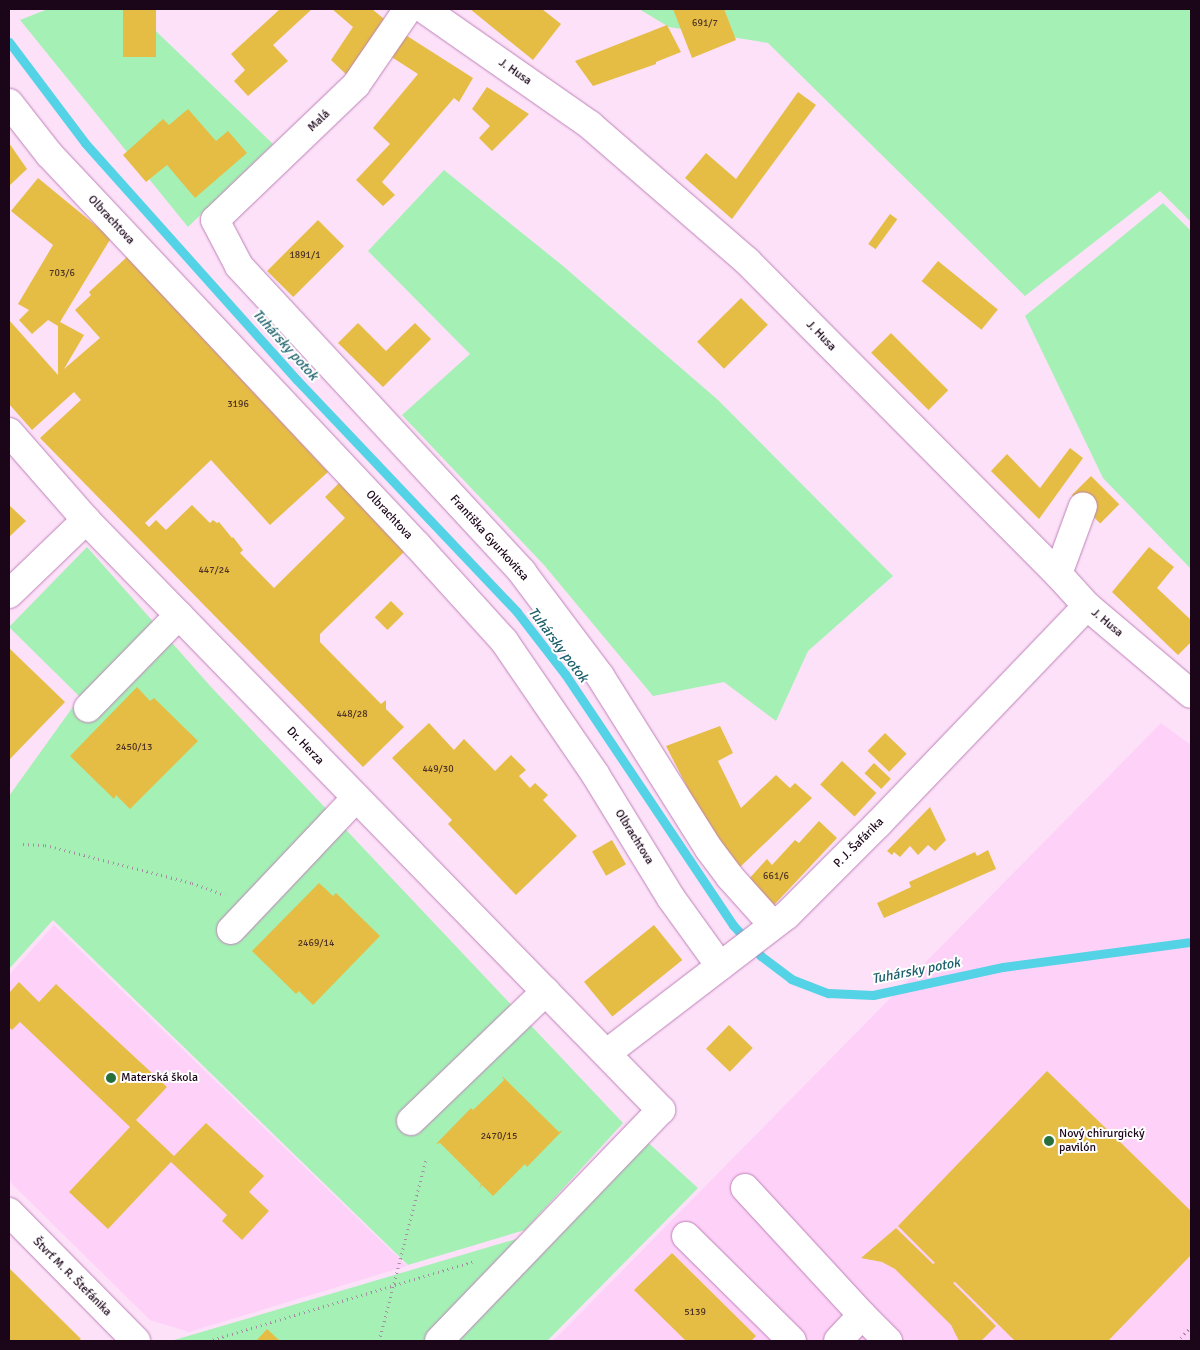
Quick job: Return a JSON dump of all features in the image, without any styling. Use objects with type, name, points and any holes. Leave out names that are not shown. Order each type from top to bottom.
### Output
[{"type":"street","name":"Malá","points":[[215,220],[356,85],[408,9]]},
{"type":"street","name":"J. Husa","points":[[424,9],[590,125],[747,261],[1058,574],[1086,606],[1186,682]]},
{"type":"street","name":"Olbrachtova","points":[[9,103],[49,154],[417,545],[504,641],[595,774],[714,971]]},
{"type":"street","name":"Františka Gyurkovitsa","points":[[215,220],[239,266],[522,572],[600,676],[709,849],[730,877],[780,920]]},
{"type":"street","name":"Dr. Herza","points":[[9,432],[86,520],[356,798],[608,1053],[661,1110],[439,1341]]},
{"type":"street","points":[[1058,574],[1083,506]]},
{"type":"street","points":[[9,594],[86,520]]},
{"type":"street","name":"P. J. Šafárika","points":[[608,1053],[780,920],[878,824],[1086,606]]},
{"type":"street","points":[[88,708],[180,616]]},
{"type":"street","points":[[231,930],[356,798]]},
{"type":"street","points":[[411,1121],[546,991]]},
{"type":"street","points":[[745,1188],[888,1341]]},
{"type":"street","name":"Štvrť M. R. Štefánika","points":[[9,1212],[136,1341]]},
{"type":"street","points":[[686,1236],[792,1341]]},
{"type":"street","points":[[838,1341],[862,1315]]},
{"type":"path","points":[[23,844],[45,845],[192,883],[254,906]]},
{"type":"path","points":[[379,1341],[426,1159]]},
{"type":"path","points":[[208,1341],[478,1260]]},
{"type":"path","points":[[1177,1341],[1191,1327]]},
{"type":"shaded area","points":[[1161,723],[1191,745],[1191,1341],[553,1341]]},
{"type":"shaded area","name":"Materská škola","points":[[54,925],[407,1266],[189,1332],[150,1320],[9,1181],[9,975]]},
{"type":"green space","points":[[48,9],[133,9],[273,144],[188,227],[20,20]]},
{"type":"green space","points":[[639,9],[1191,9],[1191,222],[1160,191],[1025,296],[768,43],[669,27]]},
{"type":"green space","points":[[444,170],[563,266],[718,400],[893,576],[808,651],[776,721],[724,682],[653,696],[544,565],[402,415],[470,354],[368,251]]},
{"type":"green space","points":[[1163,203],[1191,231],[1191,569],[1103,478],[1025,316]]},
{"type":"green space","points":[[87,547],[212,688],[623,1123],[525,1230],[408,1265],[53,920],[9,969],[9,796],[80,697],[9,627]]},
{"type":"green space","points":[[633,1129],[698,1188],[547,1341],[171,1341],[523,1237]]},
{"type":"building","points":[[123,9],[156,9],[156,57],[123,57]]},
{"type":"building","points":[[280,9],[312,9],[273,45],[288,61],[248,96],[234,81],[245,70],[231,54]]},
{"type":"building","points":[[332,9],[372,9],[389,23],[350,78],[331,60],[353,27]]},
{"type":"building","points":[[470,9],[542,9],[561,24],[533,60]]},
{"type":"building","points":[[673,9],[724,9],[736,40],[692,58]]},
{"type":"building","points":[[667,25],[681,52],[656,62],[656,64],[593,86],[575,61]]},
{"type":"building","points":[[404,34],[473,78],[459,102],[454,98],[382,182],[395,195],[383,206],[356,180],[390,144],[373,128],[418,74],[390,56]]},
{"type":"building","points":[[487,87],[529,114],[492,151],[479,138],[490,126],[472,109]]},
{"type":"building","points":[[798,92],[816,105],[732,219],[685,178],[706,153],[736,179]]},
{"type":"building","points":[[188,109],[216,141],[228,131],[247,153],[195,198],[167,165],[146,182],[123,155],[163,119],[169,125]]},
{"type":"building","points":[[9,143],[27,169],[9,186]]},
{"type":"building","points":[[38,178],[111,238],[60,322],[84,335],[64,369],[100,338],[75,310],[91,295],[89,292],[127,257],[328,472],[270,525],[211,460],[145,523],[149,527],[156,520],[166,530],[192,505],[210,523],[213,520],[217,523],[219,522],[243,550],[240,553],[274,588],[345,518],[325,497],[339,483],[405,551],[320,634],[320,642],[381,704],[386,700],[386,709],[404,727],[363,767],[40,438],[81,400],[74,392],[32,430],[9,404],[9,320],[58,375],[58,326],[48,320],[32,334],[19,320],[29,310],[18,304],[53,245],[11,211]]},
{"type":"building","points":[[890,214],[897,219],[876,249],[868,244]]},
{"type":"building","points":[[318,220],[344,246],[293,297],[267,271]]},
{"type":"building","points":[[938,261],[998,309],[981,330],[922,281]]},
{"type":"building","points":[[741,298],[768,325],[724,369],[697,342]]},
{"type":"building","points":[[358,323],[386,351],[415,323],[431,339],[383,387],[338,343]]},
{"type":"building","points":[[891,333],[948,390],[928,410],[871,353]]},
{"type":"building","points":[[1070,448],[1083,458],[1039,519],[991,471],[1007,454],[1040,488]]},
{"type":"building","points":[[1091,476],[1119,504],[1100,523],[1072,495]]},
{"type":"building","points":[[9,505],[26,521],[9,537]]},
{"type":"building","points":[[1149,547],[1174,567],[1157,588],[1191,620],[1191,642],[1178,655],[1112,592]]},
{"type":"building","points":[[391,601],[404,614],[387,630],[375,617]]},
{"type":"building","points":[[9,648],[65,702],[9,760]]},
{"type":"building","points":[[137,687],[150,701],[154,698],[198,741],[130,809],[116,795],[114,799],[70,756]]},
{"type":"building","points":[[429,723],[454,750],[464,739],[495,771],[511,755],[526,770],[519,776],[530,788],[535,783],[548,795],[543,800],[577,836],[516,895],[448,824],[452,820],[392,758]]},
{"type":"building","points":[[720,726],[733,753],[718,761],[741,808],[776,775],[790,788],[795,783],[812,798],[737,870],[721,853],[666,746]]},
{"type":"building","points":[[885,733],[907,754],[889,772],[868,751]]},
{"type":"building","points":[[842,761],[876,793],[855,816],[820,784]]},
{"type":"building","points":[[874,763],[891,779],[881,789],[864,773]]},
{"type":"building","points":[[930,807],[946,840],[935,851],[928,845],[918,855],[910,846],[900,857],[894,852],[892,855],[887,851]]},
{"type":"building","points":[[819,821],[837,838],[774,905],[748,880],[767,859],[772,865],[795,840],[799,843]]},
{"type":"building","points":[[612,840],[626,864],[606,876],[592,852]]},
{"type":"building","points":[[988,850],[996,869],[884,918],[877,903],[911,887],[909,882],[975,852],[977,856]]},
{"type":"building","points":[[319,883],[333,896],[336,893],[380,936],[313,1005],[299,991],[296,994],[252,951]]},
{"type":"building","points":[[654,925],[682,960],[612,1017],[584,982]]},
{"type":"building","points":[[19,982],[39,1002],[56,984],[167,1087],[136,1120],[174,1156],[206,1123],[264,1176],[249,1192],[269,1211],[242,1240],[222,1221],[227,1215],[171,1162],[108,1229],[69,1192],[130,1127],[20,1022],[12,1030],[9,1027],[9,993]]},
{"type":"building","points":[[729,1025],[753,1048],[730,1072],[706,1049]]},
{"type":"building","name":"Nový chirurgický pavilón","points":[[1047,1071],[1191,1211],[1191,1255],[1108,1341],[1015,1341],[955,1282],[953,1283],[996,1326],[981,1341],[959,1341],[951,1325],[895,1269],[882,1262],[861,1258],[896,1228],[933,1264],[935,1263],[898,1226]]},
{"type":"building","points":[[502,1076],[559,1132],[563,1130],[527,1167],[525,1164],[493,1196],[482,1185],[479,1189],[481,1184],[440,1143],[436,1144],[471,1108],[473,1110],[504,1080]]},
{"type":"building","points":[[672,1253],[756,1336],[751,1341],[686,1341],[634,1290]]},
{"type":"building","points":[[9,1268],[81,1339],[78,1341],[9,1341]]},
{"type":"building","points":[[267,1329],[280,1341],[256,1341]]},
{"type":"waterway","name":"Tuhársky potok","points":[[9,42],[85,143],[297,380],[517,612],[565,674],[733,925],[761,956],[791,979],[828,993],[873,995],[1003,967],[1191,942]]},
{"type":"place","name":"Materská škola","points":[[111,1078]]},
{"type":"place","name":"Nový chirurgický pavilón","points":[[1049,1141]]}]
